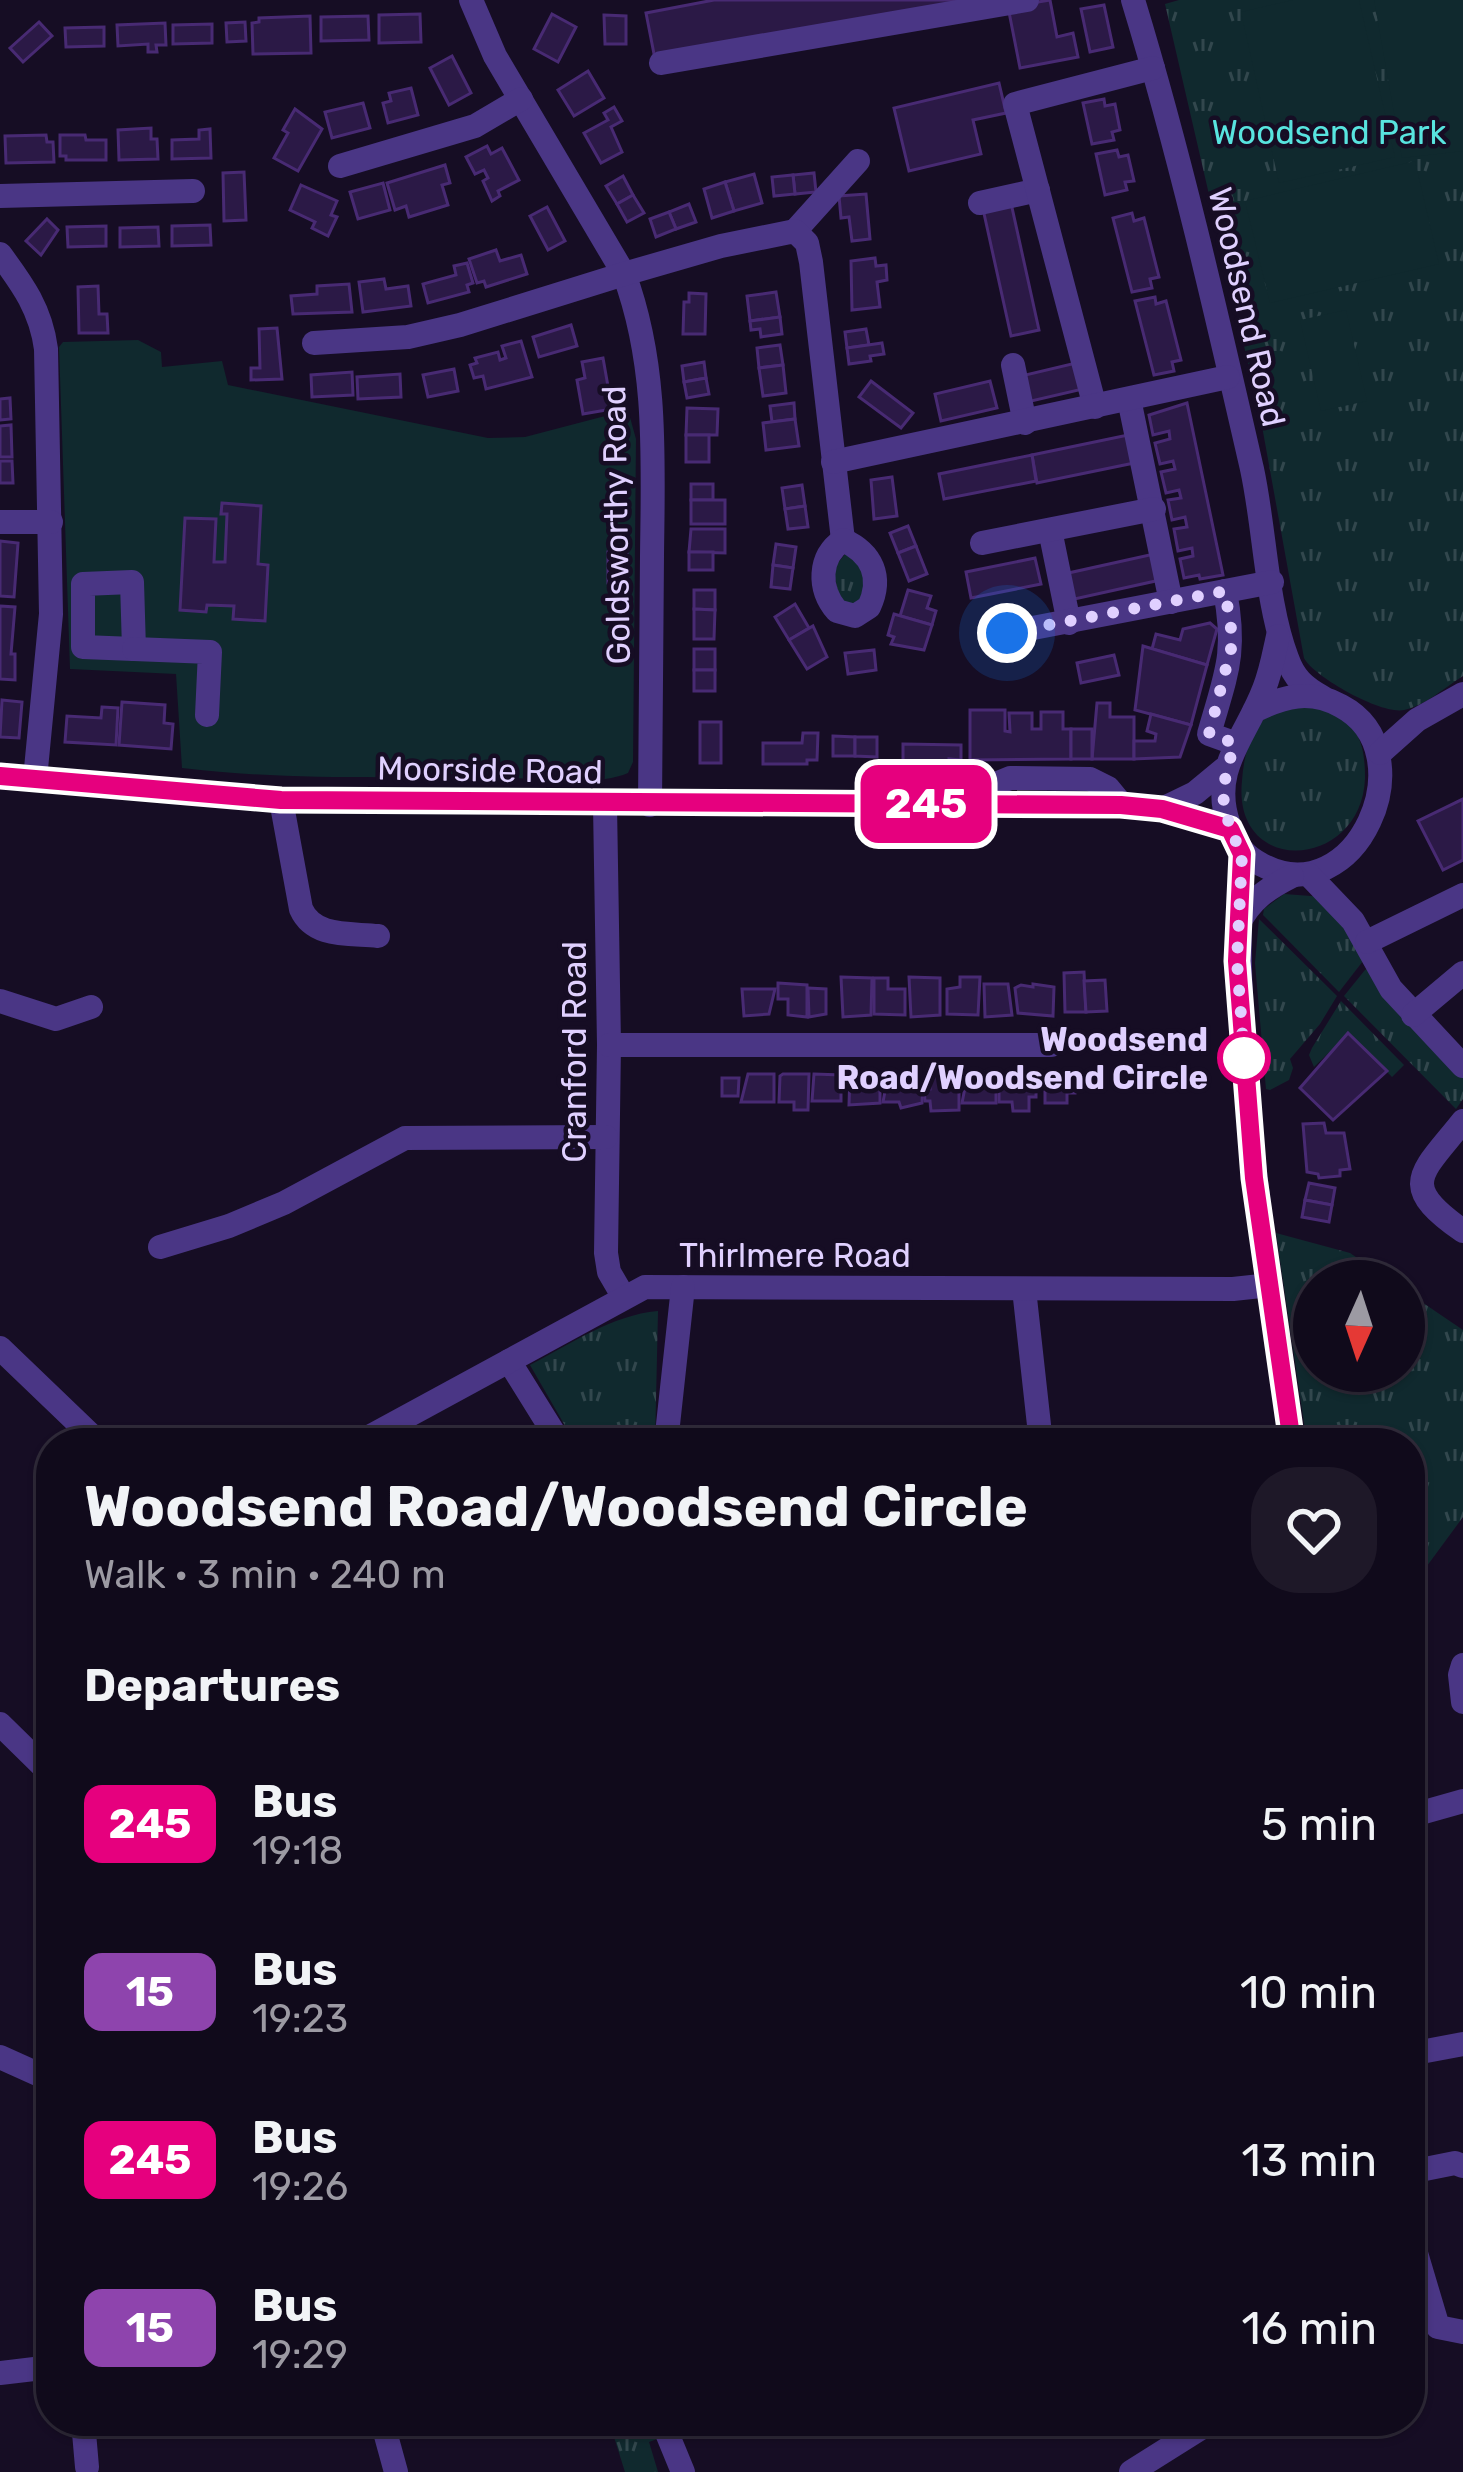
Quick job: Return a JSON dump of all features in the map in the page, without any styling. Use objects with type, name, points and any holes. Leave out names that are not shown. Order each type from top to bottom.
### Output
[{"type":"street","name":"Goldsworthy Road","points":[[471,0],[495,56],[624,274],[638,310],[654,436],[650,805]]},
{"type":"street","points":[[662,63],[1027,0]]},
{"type":"street","name":"Woodsend Road","points":[[1132,0],[1154,68],[1252,470],[1279,634],[1294,674],[1304,687],[1322,697]]},
{"type":"street","points":[[1095,407],[1016,104],[1154,68]]},
{"type":"street","points":[[340,166],[475,126],[521,99]]},
{"type":"street","points":[[314,344],[408,338],[513,311],[721,246],[795,231],[858,161]]},
{"type":"street","points":[[980,203],[1038,190]]},
{"type":"street","points":[[0,196],[193,191]]},
{"type":"street","points":[[795,231],[807,243],[811,262],[842,540]]},
{"type":"street","points":[[0,254],[42,320],[50,614],[35,779]]},
{"type":"street","points":[[1013,365],[1025,423]]},
{"type":"street","points":[[833,461],[1228,377]]},
{"type":"street","points":[[1129,399],[1172,602]]},
{"type":"street","points":[[982,543],[1154,509]]},
{"type":"street","points":[[0,523],[51,522]]},
{"type":"street","points":[[1050,530],[1069,623]]},
{"type":"street","points":[[1007,633],[1272,582]]},
{"type":"street","points":[[134,649],[132,583],[82,584],[83,647],[209,652],[207,716]]},
{"type":"street","points":[[1225,591],[1233,641],[1209,734],[1234,743]]},
{"type":"street","points":[[50,614],[83,613]]},
{"type":"street","name":"Woodsend Road","points":[[1254,710],[1279,634]]},
{"type":"street","points":[[1380,753],[1417,720],[1463,694]]},
{"type":"street","points":[[1290,1428],[1254,1178],[1237,961],[1242,854],[1230,829],[1222,792],[1225,769],[1254,710],[1279,699],[1322,697],[1363,720],[1392,725],[1417,720]]},
{"type":"street","points":[[1360,931],[1351,868],[1354,848],[1376,799],[1380,753],[1363,720]]},
{"type":"street","points":[[1162,809],[1195,793],[1225,769]]},
{"type":"street","name":"Moorside Road","points":[[0,776],[281,800],[1121,805],[1162,809],[1230,829]]},
{"type":"street","points":[[281,800],[307,922],[321,930],[378,936]]},
{"type":"street","name":"Cranford Road","points":[[605,805],[606,1252],[608,1272],[623,1296]]},
{"type":"street","points":[[1238,926],[1248,906],[1268,888],[1335,865],[1354,848]]},
{"type":"street","points":[[1242,854],[1269,869],[1301,875],[1360,931],[1391,989],[1463,1066]]},
{"type":"street","points":[[1360,931],[1463,895]]},
{"type":"street","points":[[1413,1016],[1463,973]]},
{"type":"street","points":[[0,1001],[56,1019],[91,1007]]},
{"type":"street","points":[[609,1045],[1051,1046]]},
{"type":"street","points":[[1463,1121],[1422,1173],[1421,1189],[1436,1212],[1463,1231]]},
{"type":"street","points":[[160,1247],[284,1203],[405,1138],[606,1137]]},
{"type":"street","name":"Thirlmere Road","points":[[385,1428],[645,1287],[1233,1289],[1270,1285]]},
{"type":"street","points":[[668,1428],[683,1287]]},
{"type":"street","points":[[1024,1289],[1039,1428]]},
{"type":"street","points":[[0,1348],[83,1428]]},
{"type":"street","points":[[509,1360],[551,1428]]},
{"type":"street","points":[[1463,1665],[1463,1702]]},
{"type":"street","points":[[0,1724],[36,1759]]},
{"type":"street","points":[[1425,1812],[1463,1801]]},
{"type":"street","points":[[1425,2051],[1463,2044]]},
{"type":"street","points":[[0,2056],[36,2073]]},
{"type":"street","points":[[1425,2169],[1454,2163],[1463,2166]]},
{"type":"street","points":[[1425,2284],[1438,2327],[1463,2332]]},
{"type":"street","points":[[0,2373],[36,2369]]},
{"type":"street","points":[[85,2436],[88,2468]]},
{"type":"street","points":[[386,2436],[396,2472]]},
{"type":"street","points":[[668,2436],[683,2472]]},
{"type":"street","points":[[1131,2472],[1188,2436]]},
{"type":"green space","name":"Woodsend Park","points":[[1179,0],[1463,0],[1463,676],[1412,708],[1394,710],[1365,701],[1321,675],[1304,658],[1260,415],[1165,4]]},
{"type":"green space","points":[[1293,0],[1359,0],[1395,157],[1279,183],[1241,12]]},
{"type":"green space","points":[[1374,0],[1463,0],[1463,151],[1402,158]]},
{"type":"green space","points":[[1415,161],[1439,264],[1270,303],[1245,201]]},
{"type":"green space","points":[[1346,310],[1367,401],[1321,411],[1300,320]]},
{"type":"green space","points":[[138,340],[161,352],[162,367],[222,361],[228,385],[488,438],[525,437],[628,410],[636,439],[633,762],[628,773],[570,780],[304,776],[182,768],[176,674],[70,669],[59,347],[63,342]]},
{"type":"green space","points":[[846,553],[856,556],[867,585],[857,605],[840,600],[833,569]]},
{"type":"green space","points":[[1276,707],[1329,708],[1361,744],[1365,778],[1358,809],[1343,831],[1322,845],[1299,850],[1276,847],[1257,834],[1244,812],[1247,750],[1255,731]]},
{"type":"green space","points":[[1284,894],[1330,901],[1363,961],[1339,992],[1263,915]]},
{"type":"green space","points":[[1259,919],[1337,996],[1290,1059],[1289,1080],[1270,1090],[1266,1089],[1255,963]]},
{"type":"green space","points":[[1372,966],[1463,1075],[1463,1099],[1456,1109],[1344,996]]},
{"type":"green space","points":[[1341,1001],[1404,1065],[1392,1077],[1349,1033],[1314,1067],[1309,1055]]},
{"type":"green space","points":[[1276,1233],[1360,1260],[1293,1260],[1293,1348]]},
{"type":"green space","points":[[1425,1304],[1463,1330],[1463,1517],[1425,1569],[1425,1428],[1305,1428],[1299,1392],[1425,1392]]},
{"type":"green space","points":[[658,1311],[655,1428],[566,1428],[530,1365],[608,1324]]},
{"type":"green space","points":[[665,2436],[649,2442],[658,2472],[625,2472],[614,2437]]},
{"type":"building","points":[[714,0],[969,0],[655,59],[646,13]]},
{"type":"building","points":[[1050,0],[1057,37],[1073,33],[1078,57],[1020,68],[1008,7]]},
{"type":"building","points":[[1104,5],[1113,47],[1090,52],[1081,9]]},
{"type":"building","points":[[420,14],[421,42],[379,43],[379,15]]},
{"type":"building","points":[[552,14],[576,27],[558,62],[534,49]]},
{"type":"building","points":[[604,15],[626,16],[626,44],[605,44]]},
{"type":"building","points":[[310,16],[311,53],[253,54],[252,23],[259,18]]},
{"type":"building","points":[[368,16],[369,40],[321,41],[321,17]]},
{"type":"building","points":[[39,22],[52,36],[23,62],[10,48]]},
{"type":"building","points":[[245,22],[246,41],[227,42],[226,23]]},
{"type":"building","points":[[165,23],[166,45],[156,45],[157,52],[148,52],[148,44],[118,46],[117,25]]},
{"type":"building","points":[[212,24],[212,43],[173,44],[173,25]]},
{"type":"building","points":[[104,27],[104,46],[66,47],[65,28]]},
{"type":"building","points":[[452,56],[471,93],[449,105],[430,68]]},
{"type":"building","points":[[588,71],[604,98],[574,116],[558,90]]},
{"type":"building","points":[[999,83],[1006,113],[973,120],[981,154],[909,171],[894,108]]},
{"type":"building","points":[[411,88],[418,115],[388,123],[383,103],[391,101],[389,93]]},
{"type":"building","points":[[1104,99],[1105,106],[1115,104],[1120,130],[1112,132],[1114,140],[1092,144],[1083,103]]},
{"type":"building","points":[[363,103],[370,128],[332,138],[325,112]]},
{"type":"building","points":[[614,107],[622,121],[611,127],[622,152],[601,163],[584,133],[608,120],[604,113]]},
{"type":"building","points":[[295,109],[322,129],[298,171],[274,158]]},
{"type":"building","points":[[151,128],[158,159],[119,160],[118,130]]},
{"type":"building","points":[[210,129],[211,158],[172,159],[172,140],[199,139],[199,130]]},
{"type":"building","points":[[46,135],[47,142],[53,142],[54,162],[6,163],[5,136]]},
{"type":"building","points":[[60,135],[106,140],[106,160],[66,160],[60,156]]},
{"type":"building","points":[[487,146],[491,154],[502,148],[519,180],[498,191],[500,196],[492,201],[483,181],[488,178],[484,170],[475,174],[466,157]]},
{"type":"building","points":[[1117,150],[1119,157],[1128,155],[1134,181],[1125,182],[1127,190],[1105,195],[1096,154]]},
{"type":"building","points":[[445,165],[450,183],[442,185],[448,205],[409,217],[406,206],[395,210],[387,183]]},
{"type":"building","points":[[244,172],[246,220],[224,221],[223,173]]},
{"type":"building","points":[[814,173],[816,192],[795,194],[793,175]]},
{"type":"building","points":[[754,174],[762,203],[734,211],[725,182]]},
{"type":"building","points":[[793,175],[795,194],[774,196],[772,177]]},
{"type":"building","points":[[623,176],[633,195],[617,204],[606,186]]},
{"type":"building","points":[[725,182],[734,211],[712,218],[704,189]]},
{"type":"building","points":[[383,183],[390,210],[358,219],[350,192]]},
{"type":"building","points":[[301,185],[337,201],[331,215],[337,217],[328,236],[312,228],[315,222],[290,210]]},
{"type":"building","points":[[866,194],[870,239],[852,241],[849,217],[841,218],[839,196]]},
{"type":"building","points":[[633,195],[644,213],[627,222],[617,204]]},
{"type":"building","points":[[1011,203],[1039,330],[1011,336],[983,209]]},
{"type":"building","points":[[689,204],[696,222],[676,229],[669,212]]},
{"type":"building","points":[[547,207],[565,241],[548,250],[530,216]]},
{"type":"building","points":[[669,212],[676,229],[656,237],[650,219]]},
{"type":"building","points":[[1132,213],[1134,221],[1144,218],[1159,277],[1150,279],[1152,288],[1132,292],[1113,218]]},
{"type":"building","points":[[47,219],[58,230],[41,255],[26,241]]},
{"type":"building","points":[[210,225],[211,245],[172,246],[172,226]]},
{"type":"building","points":[[106,226],[106,246],[68,247],[67,227]]},
{"type":"building","points":[[158,227],[159,246],[120,247],[120,228]]},
{"type":"building","points":[[496,250],[500,261],[521,255],[527,274],[486,287],[484,281],[477,283],[469,259]]},
{"type":"building","points":[[875,258],[876,266],[886,265],[887,280],[877,282],[880,307],[852,310],[851,261]]},
{"type":"building","points":[[467,263],[473,283],[467,285],[469,292],[428,303],[423,284],[456,275],[454,266]]},
{"type":"building","points":[[384,279],[386,289],[408,286],[411,306],[363,312],[359,282]]},
{"type":"building","points":[[349,284],[352,312],[293,314],[291,296],[317,294],[317,286]]},
{"type":"building","points":[[98,286],[99,314],[107,314],[108,333],[79,333],[78,287]]},
{"type":"building","points":[[776,292],[780,317],[750,321],[747,296]]},
{"type":"building","points":[[689,293],[706,294],[705,334],[683,334],[684,302],[689,302]]},
{"type":"building","points":[[1155,297],[1156,304],[1166,301],[1181,360],[1172,362],[1174,371],[1154,375],[1135,301]]},
{"type":"building","points":[[780,317],[782,334],[761,337],[760,329],[751,330],[750,321]]},
{"type":"building","points":[[571,325],[577,346],[539,357],[533,337]]},
{"type":"building","points":[[277,328],[282,379],[251,380],[251,368],[260,368],[259,329]]},
{"type":"building","points":[[866,329],[869,345],[847,348],[845,332]]},
{"type":"building","points":[[521,341],[532,377],[486,389],[483,376],[474,378],[470,365],[477,363],[475,358],[498,352],[500,360],[506,358],[502,346]]},
{"type":"building","points":[[882,343],[884,354],[849,364],[847,348]]},
{"type":"building","points":[[780,345],[783,365],[759,368],[757,348]]},
{"type":"building","points":[[603,358],[612,409],[583,414],[577,380],[585,378],[582,362]]},
{"type":"building","points":[[704,362],[706,378],[684,382],[682,366]]},
{"type":"building","points":[[1076,363],[1083,389],[1027,402],[1021,376]]},
{"type":"building","points":[[783,365],[786,393],[763,396],[759,368]]},
{"type":"building","points":[[454,369],[458,391],[428,397],[423,375]]},
{"type":"building","points":[[352,372],[353,395],[312,397],[311,375]]},
{"type":"building","points":[[400,374],[401,397],[358,399],[357,377]]},
{"type":"building","points":[[706,378],[709,394],[687,398],[684,382]]},
{"type":"building","points":[[871,381],[913,413],[901,428],[859,397]]},
{"type":"building","points":[[990,381],[997,408],[941,421],[935,394]]},
{"type":"building","points":[[10,398],[11,419],[0,420],[0,399]]},
{"type":"building","points":[[794,403],[795,419],[772,422],[770,406]]},
{"type":"building","points":[[1187,403],[1223,575],[1200,579],[1199,575],[1184,578],[1180,559],[1193,556],[1192,548],[1178,551],[1174,529],[1187,527],[1185,517],[1172,520],[1168,500],[1181,498],[1179,490],[1166,493],[1161,472],[1175,469],[1173,461],[1160,464],[1155,443],[1170,439],[1169,431],[1153,435],[1149,415]]},
{"type":"building","points":[[687,408],[718,409],[717,435],[686,435]]},
{"type":"building","points":[[795,419],[799,446],[766,450],[763,423]]},
{"type":"building","points":[[11,425],[12,457],[0,457],[0,426]]},
{"type":"building","points":[[686,435],[709,435],[709,462],[686,462]]},
{"type":"building","points":[[1128,435],[1134,463],[1037,483],[1032,455]]},
{"type":"building","points":[[1032,455],[1036,481],[944,499],[939,474]]},
{"type":"building","points":[[0,461],[12,461],[13,483],[0,483]]},
{"type":"building","points":[[892,477],[897,516],[874,519],[871,480]]},
{"type":"building","points":[[691,484],[713,484],[713,500],[691,500]]},
{"type":"building","points":[[802,485],[805,506],[785,509],[782,488]]},
{"type":"building","points":[[691,500],[725,500],[725,524],[691,524]]},
{"type":"building","points":[[222,503],[261,506],[258,564],[268,565],[265,621],[233,619],[234,606],[207,605],[206,612],[180,610],[185,518],[216,519],[214,562],[225,562],[227,514],[221,514]]},
{"type":"building","points":[[805,506],[808,527],[788,529],[785,509]]},
{"type":"building","points":[[908,526],[916,546],[898,553],[890,533]]},
{"type":"building","points":[[691,529],[725,529],[725,553],[689,552]]},
{"type":"building","points":[[0,541],[18,543],[14,597],[0,596]]},
{"type":"building","points":[[776,544],[796,547],[793,568],[773,565]]},
{"type":"building","points":[[916,546],[927,574],[909,581],[898,553]]},
{"type":"building","points":[[608,552],[627,552],[628,582],[608,583]]},
{"type":"building","points":[[689,552],[713,552],[713,570],[689,570]]},
{"type":"building","points":[[1154,554],[1160,580],[1070,600],[1064,574]]},
{"type":"building","points":[[1035,558],[1041,584],[971,598],[966,572]]},
{"type":"building","points":[[773,565],[793,568],[790,589],[771,587]]},
{"type":"building","points":[[694,590],[715,590],[715,610],[694,609]]},
{"type":"building","points":[[908,590],[931,596],[927,608],[936,611],[932,625],[900,616]]},
{"type":"building","points":[[795,604],[809,628],[789,640],[775,617]]},
{"type":"building","points":[[0,606],[15,607],[11,654],[15,654],[15,680],[0,679]]},
{"type":"building","points":[[694,609],[715,610],[714,639],[694,639]]},
{"type":"building","points":[[894,614],[932,625],[924,650],[891,644],[894,637],[888,635]]},
{"type":"building","points":[[1210,623],[1217,629],[1207,665],[1152,649],[1156,634],[1180,640],[1183,629]]},
{"type":"building","points":[[813,626],[827,657],[807,669],[789,640]]},
{"type":"building","points":[[1143,646],[1207,665],[1191,725],[1135,710]]},
{"type":"building","points":[[694,649],[715,649],[715,670],[694,670]]},
{"type":"building","points":[[874,650],[876,670],[848,674],[845,653]]},
{"type":"building","points":[[1114,655],[1119,675],[1081,683],[1077,663]]},
{"type":"building","points":[[694,670],[715,670],[715,691],[694,691]]},
{"type":"building","points":[[2,700],[22,702],[19,738],[0,737]]},
{"type":"building","points":[[122,702],[165,705],[164,723],[173,724],[171,749],[119,745]]},
{"type":"building","points":[[1097,703],[1110,703],[1110,717],[1134,717],[1134,759],[1092,759]]},
{"type":"building","points":[[102,707],[118,708],[116,745],[65,742],[67,716],[101,718]]},
{"type":"building","points":[[970,710],[1005,710],[1005,731],[1010,732],[1009,713],[1032,713],[1032,729],[1041,729],[1041,712],[1063,712],[1063,729],[1071,729],[1071,759],[970,760]]},
{"type":"building","points":[[1151,714],[1191,725],[1180,757],[1134,759],[1134,741],[1155,741],[1156,734],[1147,731]]},
{"type":"building","points":[[700,722],[721,722],[721,763],[700,763]]},
{"type":"building","points":[[1071,729],[1092,729],[1092,759],[1071,759]]},
{"type":"building","points":[[803,733],[818,733],[817,760],[763,764],[763,743],[802,743]]},
{"type":"building","points":[[833,736],[855,737],[855,756],[833,756]]},
{"type":"building","points":[[855,737],[877,737],[877,757],[855,756]]},
{"type":"building","points":[[903,744],[961,745],[961,760],[949,759],[949,767],[903,767]]},
{"type":"building","points":[[1463,799],[1463,860],[1443,870],[1418,821]]},
{"type":"building","points":[[1084,972],[1086,1012],[1065,1012],[1064,973]]},
{"type":"building","points":[[841,977],[872,978],[871,1015],[843,1017]]},
{"type":"building","points":[[909,977],[940,978],[940,1015],[911,1017]]},
{"type":"building","points":[[960,977],[980,977],[978,1015],[947,1014],[947,989],[960,987]]},
{"type":"building","points":[[874,978],[888,978],[888,989],[905,989],[905,1015],[874,1014]]},
{"type":"building","points":[[1105,980],[1107,1011],[1086,1012],[1084,981]]},
{"type":"building","points":[[778,983],[807,985],[807,1017],[788,1015],[788,999],[778,999]]},
{"type":"building","points":[[984,984],[1008,984],[1012,1015],[985,1017]]},
{"type":"building","points":[[1054,987],[1053,1016],[1018,1013],[1015,988]]},
{"type":"building","points":[[808,988],[826,989],[826,1014],[809,1017]]},
{"type":"building","points":[[742,989],[775,989],[769,1014],[744,1016]]},
{"type":"building","points":[[1348,1033],[1387,1071],[1333,1120],[1300,1088]]},
{"type":"building","points":[[968,1072],[996,1072],[996,1103],[962,1103]]},
{"type":"building","points":[[1045,1072],[1058,1072],[1058,1077],[1075,1075],[1075,1093],[1067,1093],[1067,1103],[1045,1103]]},
{"type":"building","points":[[850,1073],[880,1074],[880,1103],[849,1105]]},
{"type":"building","points":[[748,1074],[774,1074],[774,1102],[741,1102]]},
{"type":"building","points":[[783,1074],[809,1074],[808,1110],[794,1110],[794,1102],[779,1102]]},
{"type":"building","points":[[814,1074],[841,1075],[841,1101],[812,1101]]},
{"type":"building","points":[[930,1074],[959,1077],[959,1110],[931,1111],[924,1089],[930,1089]]},
{"type":"building","points":[[888,1075],[918,1075],[918,1081],[923,1081],[922,1103],[901,1108],[899,1102],[883,1102]]},
{"type":"building","points":[[1036,1075],[1036,1097],[1029,1097],[1029,1111],[1013,1111],[1012,1102],[999,1102],[999,1076]]},
{"type":"building","points":[[722,1078],[739,1078],[738,1096],[722,1096]]},
{"type":"building","points":[[1324,1123],[1326,1133],[1344,1133],[1350,1169],[1340,1170],[1340,1176],[1319,1178],[1307,1172],[1303,1124]]},
{"type":"building","points":[[1309,1183],[1335,1188],[1332,1205],[1305,1200]]},
{"type":"building","points":[[1305,1200],[1332,1205],[1329,1222],[1302,1217]]},
{"type":"bus line","name":"245","points":[[0,776],[281,800],[1121,805],[1162,809],[1230,829],[1242,854],[1237,961],[1254,1178],[1290,1428]]},
{"type":"place","name":"Woodsend Road/Woodsend Circle","points":[[1244,1058]]},
{"type":"route","points":[[1007,633],[1225,591],[1233,641],[1209,734],[1234,743],[1222,792],[1230,829],[1242,854],[1237,961],[1245,1070],[1244,1058]]}]
